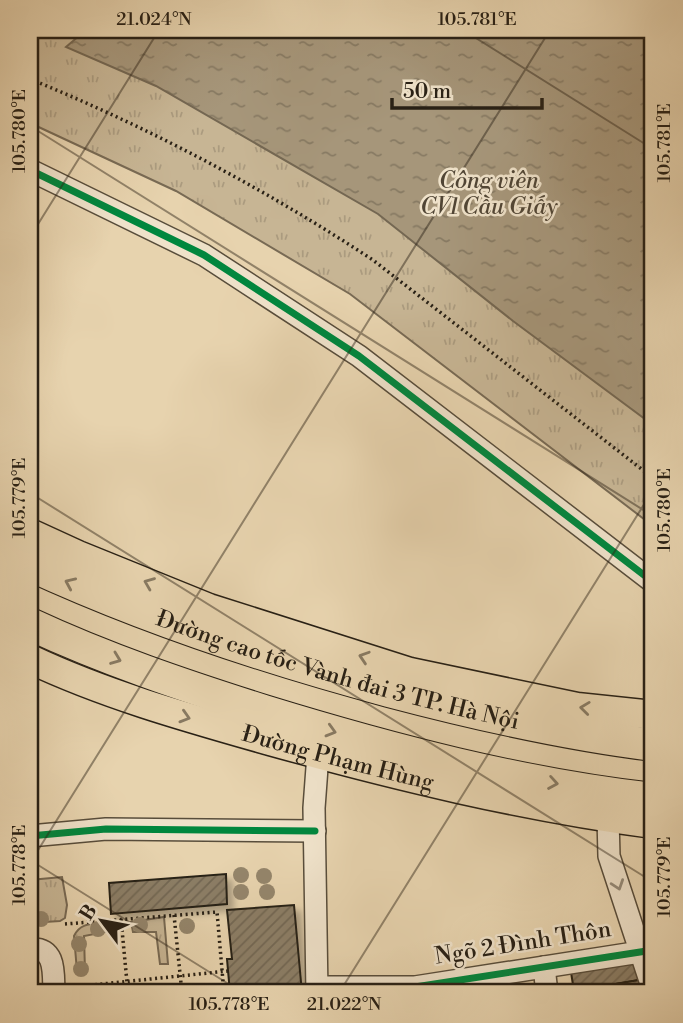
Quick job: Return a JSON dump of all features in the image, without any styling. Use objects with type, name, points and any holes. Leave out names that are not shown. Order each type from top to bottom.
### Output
[{"type":"highway","name":"Đường cao tốc Vành đai 3 TP. Hà Nội","points":[[30,565],[75,586],[200,634],[341,678],[482,716],[653,745]]},
{"type":"highway","points":[[30,624],[182,685],[327,730],[472,768],[653,799]]},
{"type":"main road","points":[[30,533],[209,608],[410,672],[577,707],[653,715]]},
{"type":"main road","name":"Đường Phạm Hùng","points":[[30,659],[181,716],[318,754],[530,805],[653,824]]},
{"type":"street","points":[[30,170],[204,255],[359,356],[653,582]]},
{"type":"street","points":[[317,990],[314,808],[318,754]]},
{"type":"street","points":[[608,818],[609,856],[647,950],[653,990]]},
{"type":"street","points":[[30,836],[106,829],[316,831]]},
{"type":"street","points":[[30,949],[38,948],[47,953],[63,990]]},
{"type":"street","name":"Ngõ 2 Đình Thôn","points":[[317,990],[414,990],[647,950]]},
{"type":"street","points":[[544,967],[547,993]]},
{"type":"path","points":[[30,79],[209,162],[325,229],[373,260],[653,478]]},
{"type":"path","points":[[65,924],[217,912],[224,993]]},
{"type":"path","points":[[174,915],[182,993]]},
{"type":"path","points":[[121,919],[128,993]]},
{"type":"path","points":[[63,990],[228,971]]},
{"type":"green space","name":"Công viên CV1 Cầu Giấy","points":[[30,30],[653,30],[653,526],[350,294],[176,191],[30,123]]},
{"type":"green space","points":[[62,877],[67,905],[65,918],[60,921],[30,923],[30,880]]},
{"type":"green space","points":[[164,917],[168,964],[160,964],[156,932],[133,932],[131,922]]},
{"type":"green space","points":[[104,923],[105,932],[84,936],[85,971],[77,971],[74,936],[76,932],[83,926]]},
{"type":"water","name":"Công viên CV1 Cầu Giấy","points":[[86,30],[653,30],[653,425],[513,321],[378,214],[156,86],[66,47]]},
{"type":"building","points":[[226,874],[227,904],[111,914],[109,883]]},
{"type":"building","points":[[644,889],[653,889],[653,933],[645,934]]},
{"type":"building","points":[[294,905],[302,993],[230,993],[227,959],[232,959],[227,910]]},
{"type":"building","points":[[641,953],[645,979],[574,991],[570,966]]},
{"type":"building","points":[[645,979],[648,993],[574,993],[574,991]]},
{"type":"building","points":[[538,987],[539,993],[503,993],[502,990]]},
{"type":"cycle path","points":[[30,170],[204,255],[359,356],[653,582]]},
{"type":"cycle path","points":[[30,836],[106,829],[315,831]]},
{"type":"cycle path","points":[[415,987],[653,950]]}]
